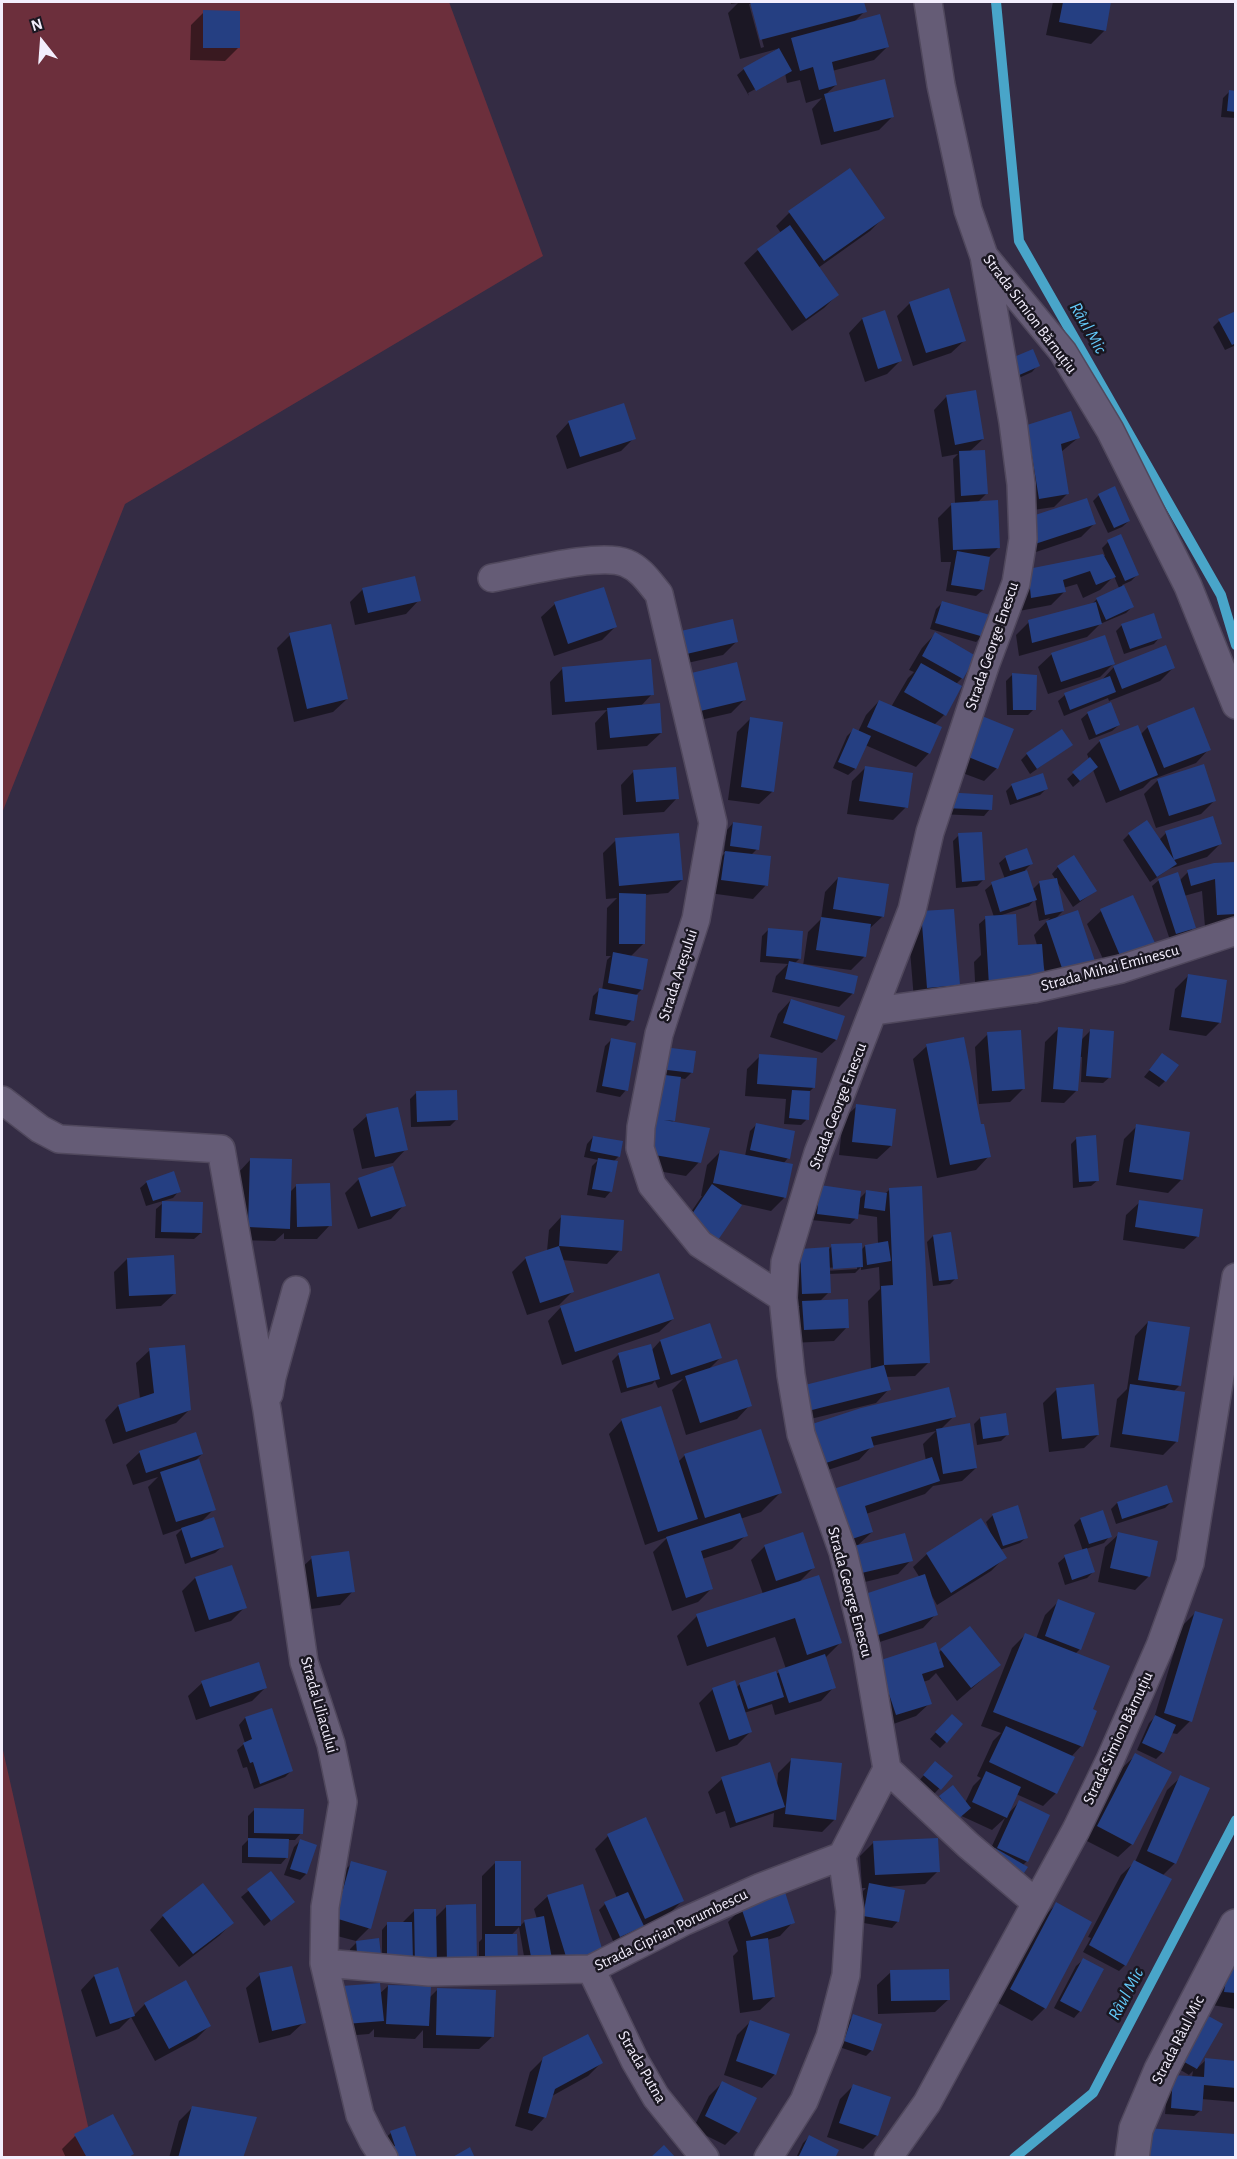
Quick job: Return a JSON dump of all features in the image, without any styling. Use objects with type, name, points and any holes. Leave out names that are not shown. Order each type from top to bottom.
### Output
[{"type":"street","name":"Strada Simion Bărnuțiu","points":[[928,2],[941,86],[968,210],[984,256],[1063,352],[1110,430],[1188,586],[1236,705]]},
{"type":"street","name":"Strada George Enescu","points":[[887,1769],[866,1647],[843,1552],[801,1434],[791,1376],[783,1298],[785,1262],[818,1153],[912,910],[930,831],[986,663],[1016,583],[1023,539],[1021,484],[1013,422],[984,256]]},
{"type":"street","name":"Strada Areșului","points":[[492,579],[599,559],[624,562],[642,573],[659,594],[713,823],[696,919],[658,1034],[641,1127],[640,1148],[652,1185],[700,1244],[783,1298]]},
{"type":"street","name":"Strada Mihai Eminescu","points":[[874,1011],[1033,989],[1121,969],[1236,931]]},
{"type":"street","name":"Strada Liliacului","points":[[2,1100],[40,1129],[59,1139],[220,1149],[267,1410],[304,1662],[331,1744],[343,1802],[325,1907],[324,1963],[360,2115],[384,2157]]},
{"type":"street","name":"Strada Simion Bărnuțiu","points":[[888,2157],[927,2103],[1076,1830],[1110,1760],[1160,1646],[1190,1563],[1236,1277]]},
{"type":"street","points":[[267,1410],[272,1377],[297,1290]]},
{"type":"street","points":[[768,2157],[804,2101],[830,2037],[846,1975],[850,1911],[842,1856],[887,1769],[968,1845],[1035,1902]]},
{"type":"street","name":"Strada Ciprian Porumbescu","points":[[324,1963],[429,1972],[591,1969],[707,1911],[761,1887],[842,1856]]},
{"type":"street","name":"Strada Râul Mic","points":[[1132,2157],[1136,2129],[1161,2070],[1236,1926]]},
{"type":"street","name":"Strada Putna","points":[[591,1969],[635,2061],[656,2097],[705,2157]]},
{"type":"shaded area","points":[[2,2],[449,2],[543,256],[125,504],[2,813]]},
{"type":"shaded area","points":[[2,1746],[95,2157],[2,2157]]},
{"type":"building","points":[[750,2],[864,2],[867,12],[760,40]]},
{"type":"building","points":[[1063,2],[1111,2],[1106,31],[1059,22]]},
{"type":"building","points":[[203,10],[240,11],[240,48],[203,48]]},
{"type":"building","points":[[880,14],[889,47],[832,62],[837,85],[819,90],[813,67],[800,71],[791,38]]},
{"type":"building","points":[[779,48],[792,71],[756,91],[743,68]]},
{"type":"building","points":[[885,79],[894,117],[834,132],[824,94]]},
{"type":"building","points":[[1229,90],[1236,91],[1236,112],[1227,111]]},
{"type":"building","points":[[850,168],[885,218],[824,261],[788,211]]},
{"type":"building","points":[[790,225],[839,295],[806,319],[757,249]]},
{"type":"building","points":[[949,288],[966,341],[926,353],[909,302]]},
{"type":"building","points":[[885,310],[902,361],[878,369],[862,318]]},
{"type":"building","points":[[1236,311],[1236,343],[1232,345],[1218,319]]},
{"type":"building","points":[[1033,349],[1040,366],[1017,376],[1009,359]]},
{"type":"building","points":[[976,390],[984,439],[955,445],[946,395]]},
{"type":"building","points":[[624,403],[636,439],[580,457],[568,421]]},
{"type":"building","points":[[1071,411],[1080,438],[1061,444],[1069,494],[1039,499],[1027,425]]},
{"type":"building","points":[[985,450],[988,494],[961,496],[959,451]]},
{"type":"building","points":[[1115,486],[1130,521],[1114,528],[1098,494]]},
{"type":"building","points":[[1087,498],[1096,524],[1035,544],[1026,518]]},
{"type":"building","points":[[998,500],[1000,548],[953,550],[951,503]]},
{"type":"building","points":[[1121,534],[1139,575],[1125,581],[1107,540]]},
{"type":"building","points":[[957,551],[990,557],[984,590],[951,585]]},
{"type":"building","points":[[1103,554],[1116,577],[1096,585],[1090,571],[1063,580],[1066,592],[1031,598],[1028,569]]},
{"type":"building","points":[[415,576],[421,601],[368,613],[362,588]]},
{"type":"building","points":[[1124,585],[1134,607],[1106,620],[1096,598]]},
{"type":"building","points":[[604,587],[617,627],[568,644],[554,602]]},
{"type":"building","points":[[942,601],[990,615],[984,637],[935,623]]},
{"type":"building","points":[[1096,602],[1102,624],[1032,643],[1028,620]]},
{"type":"building","points":[[1154,613],[1162,638],[1130,649],[1121,624]]},
{"type":"building","points":[[733,619],[738,642],[678,656],[672,633]]},
{"type":"building","points":[[331,624],[348,699],[307,709],[289,633]]},
{"type":"building","points":[[935,632],[976,656],[963,679],[922,656]]},
{"type":"building","points":[[1105,635],[1115,664],[1061,682],[1051,653]]},
{"type":"building","points":[[1166,645],[1175,668],[1122,689],[1113,666]]},
{"type":"building","points":[[651,659],[654,695],[565,702],[562,667]]},
{"type":"building","points":[[737,662],[746,700],[692,713],[683,675]]},
{"type":"building","points":[[921,663],[962,686],[946,716],[904,692]]},
{"type":"building","points":[[1012,673],[1037,675],[1036,710],[1013,710]]},
{"type":"building","points":[[1110,676],[1116,692],[1070,710],[1064,693]]},
{"type":"building","points":[[879,700],[942,727],[930,754],[867,727]]},
{"type":"building","points":[[1111,702],[1120,725],[1096,735],[1087,712]]},
{"type":"building","points":[[660,703],[662,733],[610,738],[607,708]]},
{"type":"building","points":[[1194,707],[1211,750],[1164,768],[1147,726]]},
{"type":"building","points":[[977,714],[1014,729],[998,769],[961,754]]},
{"type":"building","points":[[750,717],[783,722],[774,792],[741,787]]},
{"type":"building","points":[[1138,725],[1158,775],[1120,791],[1099,740]]},
{"type":"building","points":[[853,728],[871,736],[856,769],[838,762]]},
{"type":"building","points":[[1062,729],[1073,745],[1037,769],[1026,753]]},
{"type":"building","points":[[1090,757],[1098,767],[1080,781],[1072,772]]},
{"type":"building","points":[[1204,764],[1216,801],[1169,816],[1157,779]]},
{"type":"building","points":[[865,766],[913,773],[908,808],[859,801]]},
{"type":"building","points":[[676,767],[679,799],[636,802],[633,770]]},
{"type":"building","points":[[1043,773],[1048,789],[1017,800],[1011,784]]},
{"type":"building","points":[[944,792],[993,795],[992,810],[944,808]]},
{"type":"building","points":[[1213,816],[1222,844],[1174,860],[1165,831]]},
{"type":"building","points":[[1147,820],[1177,864],[1157,877],[1128,833]]},
{"type":"building","points":[[733,822],[762,826],[759,850],[730,846]]},
{"type":"building","points":[[982,832],[985,880],[962,882],[958,833]]},
{"type":"building","points":[[679,833],[683,880],[619,886],[615,838]]},
{"type":"building","points":[[1027,848],[1033,864],[1010,871],[1005,856]]},
{"type":"building","points":[[725,851],[771,856],[768,886],[721,880]]},
{"type":"building","points":[[1074,855],[1097,891],[1080,901],[1057,866]]},
{"type":"building","points":[[1236,862],[1236,914],[1217,915],[1215,879],[1191,886],[1187,870],[1214,863]]},
{"type":"building","points":[[1027,870],[1037,900],[1000,912],[991,882]]},
{"type":"building","points":[[1178,872],[1196,928],[1176,934],[1158,879]]},
{"type":"building","points":[[838,877],[889,884],[884,917],[833,909]]},
{"type":"building","points":[[1057,878],[1064,911],[1045,915],[1039,881]]},
{"type":"building","points":[[619,893],[646,894],[645,944],[619,944]]},
{"type":"building","points":[[1133,895],[1155,943],[1121,958],[1100,909]]},
{"type":"building","points":[[954,909],[960,985],[927,988],[921,911]]},
{"type":"building","points":[[1078,910],[1098,970],[1066,980],[1046,921]]},
{"type":"building","points":[[1016,914],[1018,945],[1042,944],[1045,982],[989,986],[985,916]]},
{"type":"building","points":[[821,917],[871,924],[866,957],[816,950]]},
{"type":"building","points":[[768,928],[803,931],[801,959],[766,956]]},
{"type":"building","points":[[613,952],[648,959],[643,990],[608,983]]},
{"type":"building","points":[[789,961],[858,976],[854,994],[785,979]]},
{"type":"building","points":[[1188,974],[1227,980],[1221,1023],[1181,1017]]},
{"type":"building","points":[[599,988],[638,995],[634,1021],[595,1014]]},
{"type":"building","points":[[791,999],[845,1016],[837,1040],[783,1023]]},
{"type":"building","points":[[1058,1027],[1083,1029],[1078,1091],[1053,1089]]},
{"type":"building","points":[[1090,1029],[1114,1031],[1111,1078],[1086,1076]]},
{"type":"building","points":[[1021,1030],[1025,1089],[992,1091],[987,1032]]},
{"type":"building","points":[[964,1037],[981,1124],[984,1124],[991,1157],[950,1165],[926,1044]]},
{"type":"building","points":[[611,1038],[636,1043],[628,1091],[602,1086]]},
{"type":"building","points":[[663,1047],[696,1051],[693,1073],[659,1069]]},
{"type":"building","points":[[1162,1053],[1179,1065],[1166,1082],[1149,1070]]},
{"type":"building","points":[[759,1054],[817,1058],[815,1088],[757,1084]]},
{"type":"building","points":[[657,1074],[681,1077],[675,1121],[664,1120],[710,1128],[701,1163],[643,1153]]},
{"type":"building","points":[[457,1090],[458,1120],[417,1122],[416,1091]]},
{"type":"building","points":[[792,1090],[810,1091],[809,1120],[789,1118]]},
{"type":"building","points":[[856,1104],[896,1109],[892,1146],[852,1142]]},
{"type":"building","points":[[398,1107],[408,1150],[375,1157],[366,1114]]},
{"type":"building","points":[[756,1123],[795,1131],[790,1159],[750,1150]]},
{"type":"building","points":[[1136,1124],[1190,1132],[1183,1180],[1129,1172]]},
{"type":"building","points":[[1096,1135],[1099,1181],[1079,1182],[1076,1137]]},
{"type":"building","points":[[593,1136],[623,1141],[620,1157],[590,1151]]},
{"type":"building","points":[[720,1150],[793,1164],[786,1198],[713,1183]]},
{"type":"building","points":[[250,1158],[292,1159],[290,1229],[248,1227]]},
{"type":"building","points":[[598,1158],[618,1161],[612,1192],[592,1189]]},
{"type":"building","points":[[393,1166],[406,1206],[371,1217],[358,1178]]},
{"type":"building","points":[[174,1171],[181,1192],[153,1201],[146,1181]]},
{"type":"building","points":[[330,1183],[332,1226],[297,1227],[296,1184]]},
{"type":"building","points":[[712,1184],[742,1205],[718,1240],[688,1220]]},
{"type":"building","points":[[820,1185],[861,1191],[858,1219],[817,1214]]},
{"type":"building","points":[[922,1186],[930,1363],[884,1365],[881,1286],[893,1285],[889,1188]]},
{"type":"building","points":[[866,1190],[887,1193],[885,1211],[864,1208]]},
{"type":"building","points":[[1139,1200],[1203,1209],[1199,1237],[1135,1227]]},
{"type":"building","points":[[162,1201],[203,1202],[202,1233],[161,1232]]},
{"type":"building","points":[[561,1215],[624,1220],[622,1251],[559,1246]]},
{"type":"building","points":[[951,1232],[958,1279],[939,1281],[933,1235]]},
{"type":"building","points":[[888,1241],[891,1261],[867,1265],[865,1245]]},
{"type":"building","points":[[862,1243],[863,1267],[833,1269],[831,1244]]},
{"type":"building","points":[[559,1246],[574,1292],[540,1303],[525,1257]]},
{"type":"building","points":[[829,1247],[831,1293],[802,1294],[800,1249]]},
{"type":"building","points":[[174,1255],[176,1294],[129,1296],[127,1258]]},
{"type":"building","points":[[659,1273],[674,1319],[575,1352],[560,1306]]},
{"type":"building","points":[[848,1299],[849,1328],[804,1330],[802,1301]]},
{"type":"building","points":[[1148,1321],[1190,1327],[1181,1386],[1138,1380]]},
{"type":"building","points":[[710,1323],[722,1358],[671,1375],[660,1340]]},
{"type":"building","points":[[651,1344],[660,1379],[627,1388],[618,1353]]},
{"type":"building","points":[[185,1345],[191,1410],[126,1432],[118,1405],[154,1393],[149,1348]]},
{"type":"building","points":[[737,1359],[752,1406],[700,1423],[685,1376]]},
{"type":"building","points":[[884,1365],[891,1390],[808,1411],[801,1386]]},
{"type":"building","points":[[1094,1384],[1099,1435],[1062,1439],[1056,1388]]},
{"type":"building","points":[[1130,1384],[1185,1392],[1178,1442],[1122,1434]]},
{"type":"building","points":[[949,1387],[956,1417],[871,1437],[874,1447],[820,1465],[806,1426],[861,1408]]},
{"type":"building","points":[[661,1406],[698,1519],[658,1532],[621,1419]]},
{"type":"building","points":[[1006,1413],[1009,1435],[983,1439],[980,1417]]},
{"type":"building","points":[[970,1423],[977,1468],[943,1474],[936,1429]]},
{"type":"building","points":[[761,1429],[782,1493],[705,1518],[684,1454]]},
{"type":"building","points":[[196,1432],[203,1454],[146,1473],[139,1451]]},
{"type":"building","points":[[932,1457],[940,1481],[865,1506],[873,1532],[843,1542],[827,1491]]},
{"type":"building","points":[[199,1459],[216,1510],[176,1522],[160,1472]]},
{"type":"building","points":[[1167,1485],[1173,1502],[1122,1519],[1117,1502]]},
{"type":"building","points":[[1018,1505],[1028,1538],[1003,1546],[992,1514]]},
{"type":"building","points":[[1103,1510],[1112,1537],[1089,1544],[1080,1518]]},
{"type":"building","points":[[740,1513],[748,1536],[701,1551],[713,1589],[686,1598],[666,1537]]},
{"type":"building","points":[[214,1517],[224,1547],[191,1558],[181,1528]]},
{"type":"building","points":[[981,1518],[1007,1558],[951,1593],[926,1553]]},
{"type":"building","points":[[803,1532],[815,1568],[776,1581],[764,1545]]},
{"type":"building","points":[[1118,1532],[1158,1541],[1150,1577],[1110,1568]]},
{"type":"building","points":[[905,1533],[913,1561],[853,1575],[846,1548]]},
{"type":"building","points":[[1087,1548],[1095,1572],[1072,1580],[1064,1555]]},
{"type":"building","points":[[349,1551],[355,1592],[317,1597],[311,1556]]},
{"type":"building","points":[[232,1565],[247,1608],[209,1620],[195,1577]]},
{"type":"building","points":[[925,1574],[938,1615],[869,1638],[856,1597]]},
{"type":"building","points":[[819,1575],[842,1643],[807,1655],[795,1618],[707,1647],[696,1614]]},
{"type":"building","points":[[1058,1599],[1095,1613],[1081,1650],[1045,1636]]},
{"type":"building","points":[[1195,1611],[1223,1619],[1192,1722],[1164,1713]]},
{"type":"building","points":[[970,1626],[1001,1665],[971,1688],[940,1649]]},
{"type":"building","points":[[1025,1633],[1110,1666],[1093,1709],[1097,1711],[1083,1747],[993,1712]]},
{"type":"building","points":[[936,1642],[944,1667],[922,1674],[932,1704],[896,1715],[878,1661]]},
{"type":"building","points":[[825,1654],[836,1688],[789,1703],[778,1670]]},
{"type":"building","points":[[259,1662],[267,1688],[210,1707],[201,1681]]},
{"type":"building","points":[[776,1671],[784,1697],[748,1709],[739,1683]]},
{"type":"building","points":[[735,1680],[752,1732],[729,1740],[712,1688]]},
{"type":"building","points":[[272,1708],[293,1771],[260,1784],[253,1762],[250,1763],[243,1743],[252,1739],[245,1717]]},
{"type":"building","points":[[952,1714],[963,1724],[947,1743],[935,1732]]},
{"type":"building","points":[[1155,1715],[1176,1725],[1164,1753],[1142,1743]]},
{"type":"building","points":[[1006,1726],[1075,1757],[1057,1794],[989,1762]]},
{"type":"building","points":[[1135,1753],[1172,1772],[1133,1845],[1097,1826]]},
{"type":"building","points":[[791,1758],[842,1763],[836,1820],[785,1814]]},
{"type":"building","points":[[935,1761],[953,1776],[941,1790],[923,1775]]},
{"type":"building","points":[[770,1762],[785,1807],[736,1823],[721,1777]]},
{"type":"building","points":[[986,1771],[1021,1787],[1007,1818],[972,1802]]},
{"type":"building","points":[[1180,1775],[1210,1788],[1176,1864],[1147,1851]]},
{"type":"building","points":[[953,1785],[971,1808],[957,1820],[939,1796]]},
{"type":"building","points":[[1019,1800],[1050,1815],[1028,1862],[997,1848]]},
{"type":"building","points":[[254,1808],[304,1809],[303,1834],[254,1833]]},
{"type":"building","points":[[646,1817],[684,1901],[645,1919],[607,1834]]},
{"type":"building","points":[[248,1838],[289,1839],[288,1858],[248,1857]]},
{"type":"building","points":[[938,1838],[940,1872],[875,1875],[873,1841]]},
{"type":"building","points":[[300,1839],[317,1845],[307,1874],[290,1869]]},
{"type":"building","points":[[995,1848],[1028,1867],[1020,1879],[987,1858]]},
{"type":"building","points":[[1134,1860],[1172,1879],[1126,1966],[1089,1945]]},
{"type":"building","points":[[351,1861],[387,1871],[371,1929],[335,1918]]},
{"type":"building","points":[[495,1861],[521,1861],[521,1926],[495,1926]]},
{"type":"building","points":[[271,1871],[295,1902],[271,1921],[247,1889]]},
{"type":"building","points":[[203,1883],[234,1923],[193,1954],[162,1915]]},
{"type":"building","points":[[869,1883],[905,1890],[899,1922],[863,1916]]},
{"type":"building","points":[[583,1884],[603,1952],[568,1963],[547,1895]]},
{"type":"building","points":[[628,1892],[644,1926],[620,1937],[604,1902]]},
{"type":"building","points":[[785,1892],[795,1923],[751,1937],[741,1907]]},
{"type":"building","points":[[1056,1902],[1092,1922],[1046,2009],[1010,1989]]},
{"type":"building","points":[[476,1904],[477,1965],[447,1965],[446,1905]]},
{"type":"building","points":[[414,1909],[436,1909],[437,1967],[415,1967]]},
{"type":"building","points":[[544,1916],[552,1959],[532,1962],[524,1920]]},
{"type":"building","points":[[387,1922],[412,1922],[413,1961],[387,1961]]},
{"type":"building","points":[[485,1934],[517,1934],[518,1963],[485,1964]]},
{"type":"building","points":[[379,1938],[382,1963],[358,1965],[356,1941]]},
{"type":"building","points":[[768,1938],[775,1997],[753,2000],[746,1941]]},
{"type":"building","points":[[1083,1958],[1104,1969],[1081,2012],[1060,2001]]},
{"type":"building","points":[[1229,1962],[1236,1963],[1236,1993],[1224,1992]]},
{"type":"building","points":[[292,1966],[306,2023],[272,2031],[259,1973]]},
{"type":"building","points":[[118,1967],[135,2016],[110,2024],[94,1975]]},
{"type":"building","points":[[949,1969],[950,2000],[891,2001],[890,1970]]},
{"type":"building","points":[[186,1980],[211,2026],[169,2049],[144,2003]]},
{"type":"building","points":[[380,1983],[384,2021],[345,2024],[342,1986]]},
{"type":"building","points":[[388,1985],[431,1986],[429,2026],[386,2024]]},
{"type":"building","points":[[437,1988],[496,1990],[494,2037],[436,2035]]},
{"type":"building","points":[[1203,2013],[1223,2024],[1197,2069],[1177,2058]]},
{"type":"building","points":[[853,2014],[882,2024],[873,2051],[844,2041]]},
{"type":"building","points":[[750,2020],[790,2034],[776,2075],[736,2061]]},
{"type":"building","points":[[588,2034],[603,2063],[555,2089],[546,2118],[528,2113],[543,2057]]},
{"type":"building","points":[[1205,2058],[1236,2061],[1236,2088],[1204,2085],[1202,2111],[1171,2108],[1173,2075],[1204,2077]]},
{"type":"building","points":[[722,2081],[757,2098],[739,2133],[705,2116]]},
{"type":"building","points":[[853,2084],[891,2097],[878,2136],[839,2123]]},
{"type":"building","points":[[192,2106],[257,2117],[243,2158],[178,2158]]},
{"type":"building","points":[[113,2114],[134,2154],[127,2158],[87,2158],[74,2134]]},
{"type":"building","points":[[405,2126],[417,2158],[390,2158],[387,2149],[395,2146],[390,2131]]},
{"type":"building","points":[[1146,2128],[1236,2134],[1236,2158],[1144,2158]]},
{"type":"building","points":[[809,2135],[839,2150],[835,2158],[798,2158]]},
{"type":"building","points":[[664,2145],[676,2158],[650,2158]]},
{"type":"building","points":[[470,2147],[475,2158],[451,2158]]},
{"type":"waterway","name":"Râul Mic","points":[[996,2],[1019,241],[1221,595],[1236,645]]},
{"type":"waterway","name":"Râul Mic","points":[[1014,2158],[1093,2093],[1236,1820]]}]
